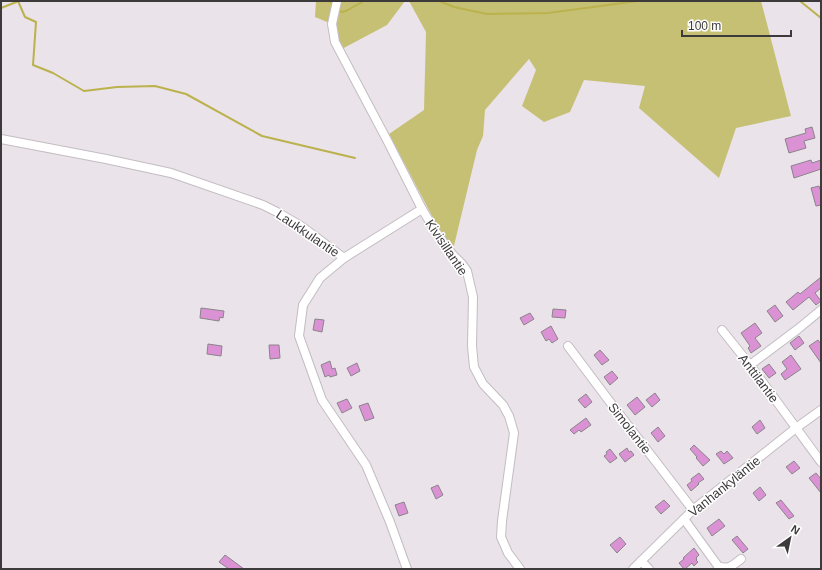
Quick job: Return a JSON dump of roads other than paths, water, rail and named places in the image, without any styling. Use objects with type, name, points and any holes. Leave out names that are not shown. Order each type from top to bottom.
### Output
[{"type":"street","name":"Kivisillantie","points":[[336,6],[332,24],[335,42],[422,210],[452,254],[467,271],[473,297],[472,346],[474,367],[483,384],[503,404],[509,416],[514,433],[501,537],[508,553],[520,569]]},
{"type":"street","name":"Laukkulantie","points":[[1,139],[171,173],[250,200],[278,212],[301,226],[344,258],[320,278],[304,305],[299,336],[322,400],[366,464],[390,522],[407,569]]},
{"type":"street","points":[[344,258],[422,210]]},
{"type":"street","points":[[750,365],[821,310]]},
{"type":"street","name":"Anttilantie","points":[[722,330],[750,365],[821,462]]},
{"type":"street","name":"Simolantie","points":[[568,346],[693,510]]},
{"type":"street","name":"Vanhankyläntie","points":[[633,569],[693,510],[796,428],[821,410]]},
{"type":"street","points":[[684,519],[718,566],[724,569],[729,568],[741,560]]},
{"type":"street","points":[[641,561],[649,569]]},
{"type":"waterway","points":[[18,1],[25,17],[36,22],[33,65],[53,73],[84,91],[117,87],[155,86],[186,94],[262,136],[355,158]]},
{"type":"waterway","points":[[1,8],[19,1]]},
{"type":"waterway","points":[[330,1],[333,6]]},
{"type":"waterway","points":[[337,9],[341,12],[346,11],[364,1]]},
{"type":"waterway","points":[[439,1],[454,7],[487,14],[548,13],[638,1]]},
{"type":"waterway","points":[[800,1],[821,18]]}]
